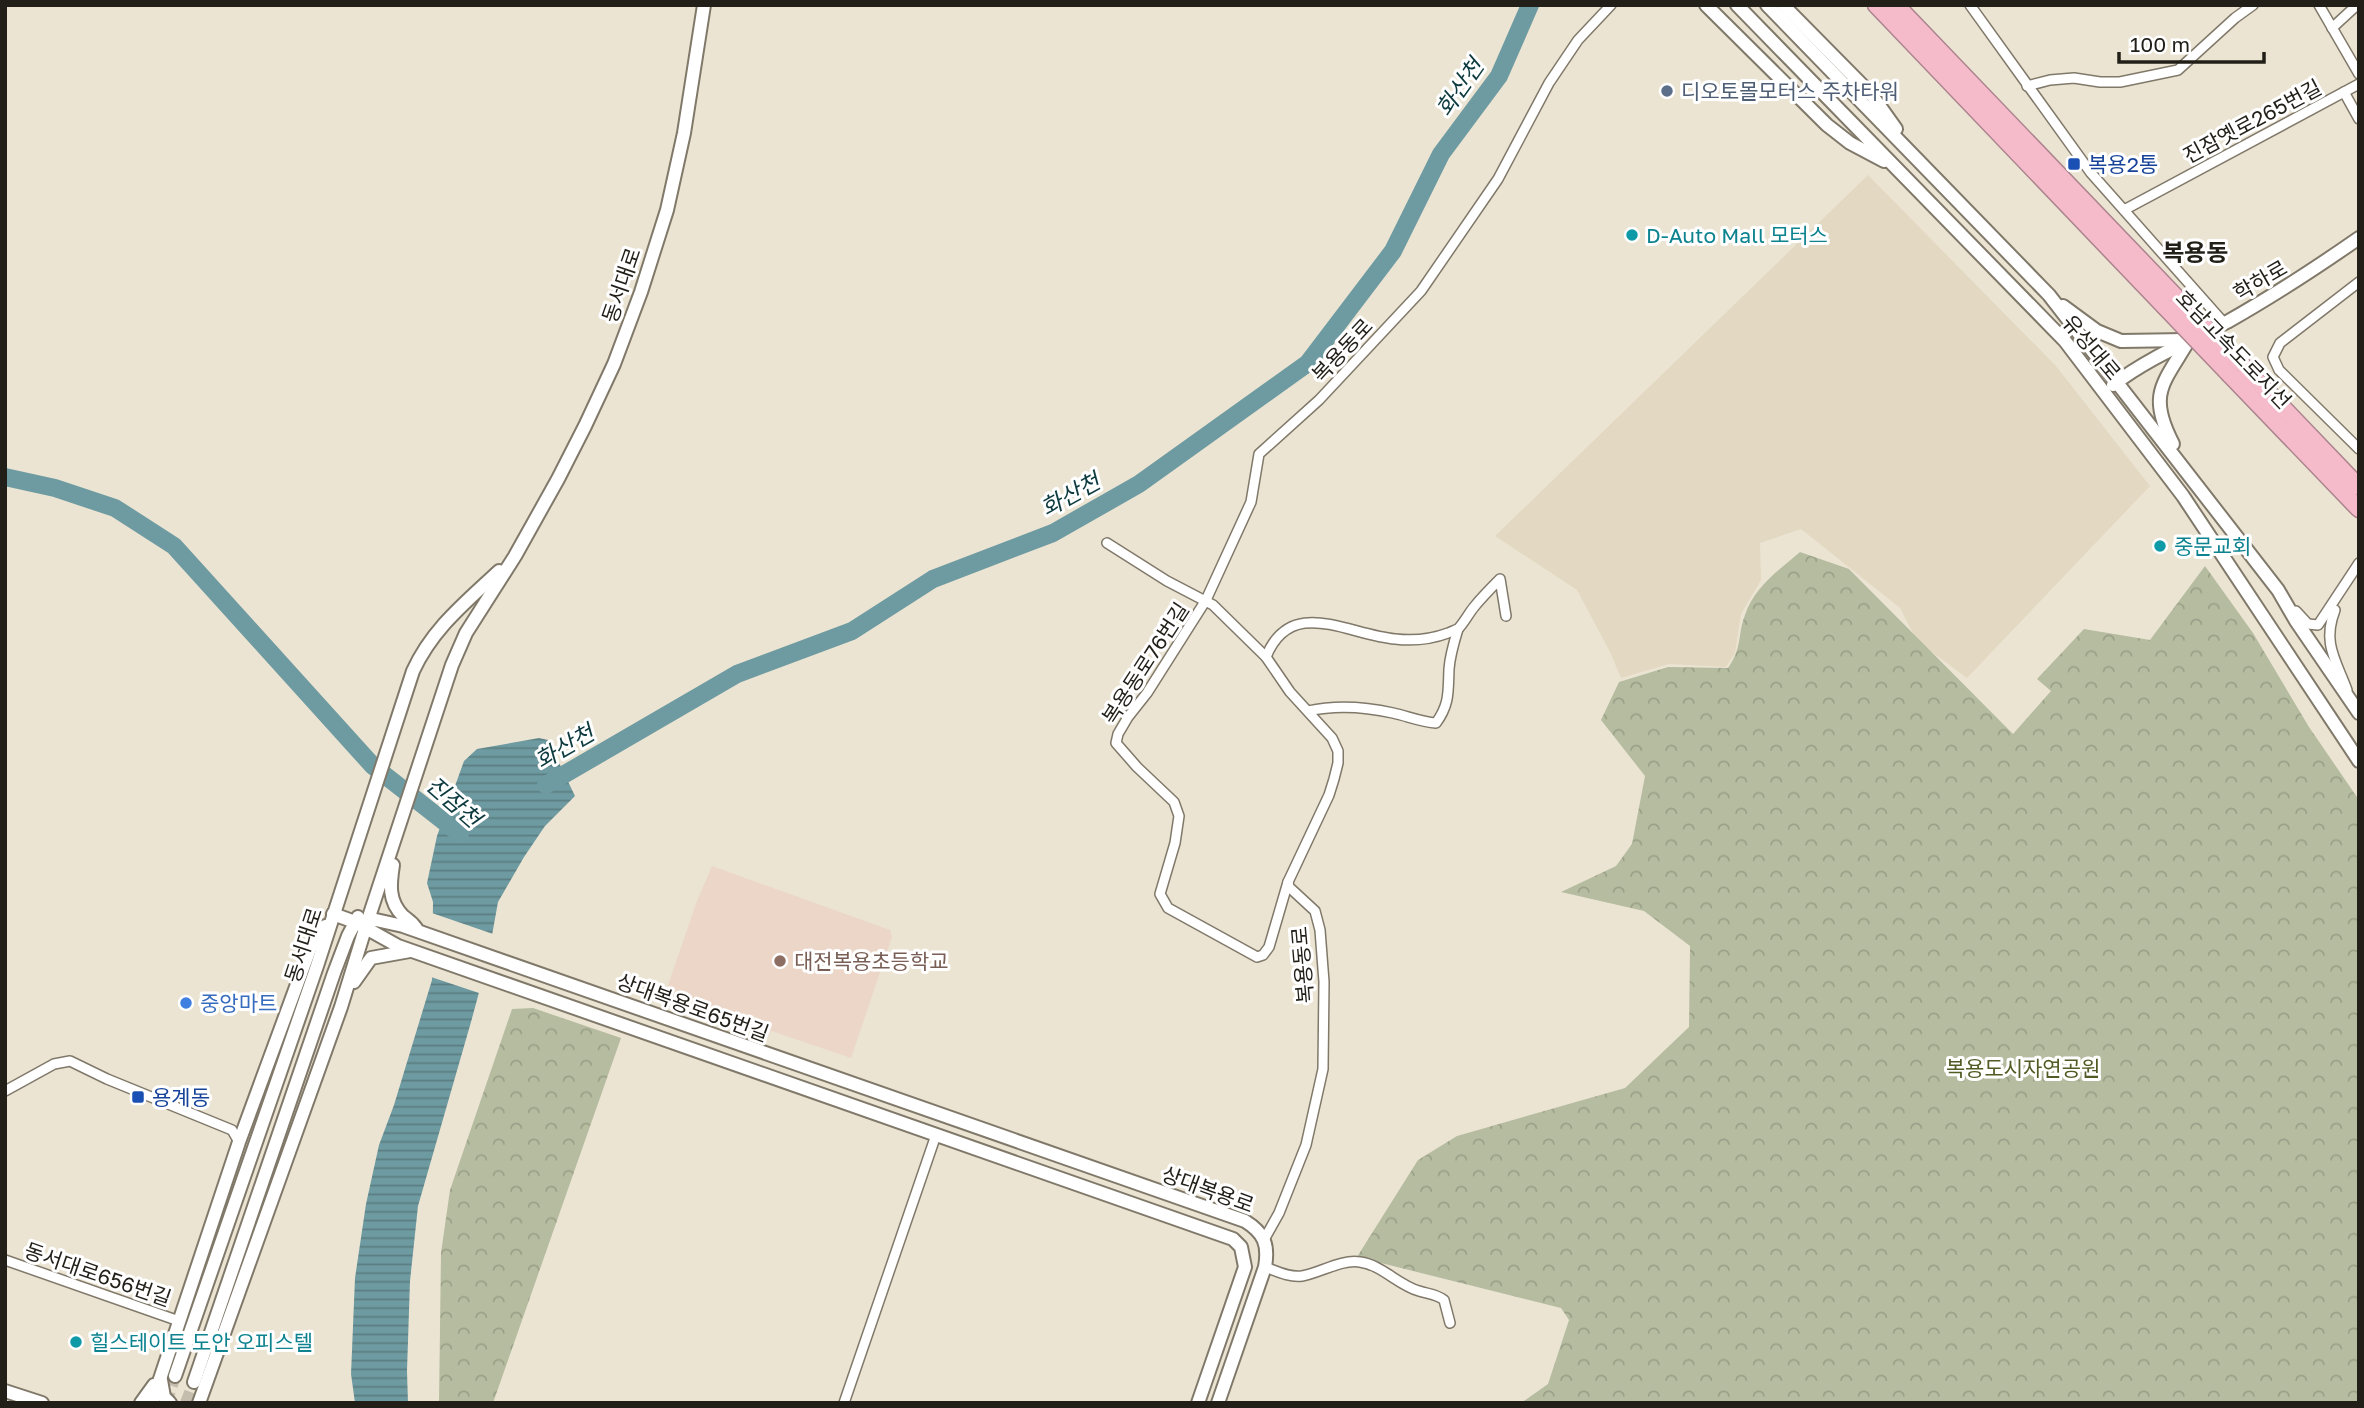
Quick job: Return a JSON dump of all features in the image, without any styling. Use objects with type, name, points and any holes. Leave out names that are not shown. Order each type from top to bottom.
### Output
[{"type":"highway","name":"호남고속도로지선","points":[[1876,5],[2237,371],[2359,486]]},
{"type":"highway","name":"호남고속도로지선","points":[[1896,5],[2171,303]]},
{"type":"highway","name":"호남고속도로지선","points":[[2237,371],[2359,509]]},
{"type":"street","name":"동서대로","points":[[194,1382],[334,973],[376,897],[452,665],[466,633],[514,556],[585,426],[614,364],[641,292],[667,210],[684,133],[704,5]]},
{"type":"street","name":"복용동로","points":[[1206,600],[1251,502],[1258,454],[1319,400],[1420,291],[1498,179],[1549,83],[1578,40],[1611,5]]},
{"type":"street","points":[[1706,5],[1827,125],[1850,143],[1894,166]]},
{"type":"street","name":"유성대로","points":[[1738,5],[2065,341],[2190,507],[2359,761]]},
{"type":"street","name":"유성대로","points":[[1767,5],[2049,295],[2278,590],[2356,708]]},
{"type":"street","points":[[1783,5],[1871,94],[1923,167]]},
{"type":"street","points":[[1970,5],[2091,173],[2224,323]]},
{"type":"street","points":[[2027,86],[2074,78],[2120,82],[2178,70],[2187,65],[2235,18],[2253,5]]},
{"type":"street","points":[[2319,5],[2359,74]]},
{"type":"street","points":[[2332,28],[2357,5]]},
{"type":"street","name":"진잠옛로265번길","points":[[2124,210],[2359,84]]},
{"type":"street","points":[[2344,92],[2359,119]]},
{"type":"street","name":"학하로","points":[[2105,391],[2128,372],[2224,323],[2298,281],[2359,237]]},
{"type":"street","points":[[2359,282],[2280,343],[2273,357],[2279,370],[2359,449]]},
{"type":"street","points":[[2049,295],[2097,331],[2121,341],[2189,340],[2159,394],[2162,423],[2192,477]]},
{"type":"street","points":[[1107,543],[1167,581],[1206,600],[1266,657],[1290,692],[1332,738],[1338,751],[1338,763],[1329,795],[1288,882]]},
{"type":"street","name":"동서대로","points":[[176,1376],[413,671],[424,648],[443,624],[514,556]]},
{"type":"street","points":[[2278,590],[2301,618],[2312,626],[2318,625],[2359,563]]},
{"type":"street","points":[[1308,711],[1321,708],[1378,710],[1436,723],[1446,710],[1450,689],[1449,668],[1458,629],[1500,579],[1506,616]]},
{"type":"street","points":[[2342,592],[2330,623],[2329,638],[2331,651],[2356,708]]},
{"type":"street","name":"복용동로76번길","points":[[1206,600],[1147,692],[1128,716],[1116,743],[1174,803],[1180,816],[1160,894],[1168,908],[1256,957],[1263,955],[1269,947],[1288,882]]},
{"type":"street","points":[[1266,657],[1273,640],[1283,630],[1298,625],[1319,622],[1394,639],[1421,639],[1448,634],[1458,629]]},
{"type":"street","points":[[394,843],[390,893],[400,913],[413,923],[418,932]]},
{"type":"street","name":"복용동로","points":[[1265,1238],[1279,1213],[1306,1145],[1323,1069],[1324,982],[1320,930],[1315,911],[1289,887],[1288,882]]},
{"type":"street","points":[[152,1403],[239,1142],[310,950],[333,914],[363,924],[341,1007],[199,1401]]},
{"type":"street","name":"상대복용로65번길","points":[[363,924],[402,926],[969,1125]]},
{"type":"street","name":"상대복용로65번길","points":[[363,924],[403,950],[508,983],[962,1144]]},
{"type":"street","points":[[341,1007],[365,964],[376,956],[403,950]]},
{"type":"street","points":[[5,1091],[54,1064],[70,1062],[232,1130],[239,1142]]},
{"type":"street","name":"상대복용로","points":[[969,1125],[1245,1221],[1257,1228],[1265,1238],[1268,1252],[1265,1267],[1218,1403]]},
{"type":"street","points":[[844,1403],[936,1135]]},
{"type":"street","name":"상대복용로","points":[[962,1144],[1233,1239],[1241,1247],[1245,1267],[1198,1403]]},
{"type":"street","name":"동서대로656번길","points":[[5,1260],[179,1321]]},
{"type":"street","points":[[1265,1267],[1300,1277],[1359,1262],[1374,1267],[1406,1286],[1437,1295],[1444,1300],[1450,1323]]},
{"type":"street","points":[[141,1403],[160,1376]]},
{"type":"street","points":[[160,1376],[164,1397],[170,1403]]},
{"type":"street","points":[[5,1391],[42,1403]]},
{"type":"shaded area","points":[[1868,175],[2056,366],[2150,486],[1967,678],[1917,641],[1900,608],[1801,529],[1760,543],[1761,580],[1741,614],[1735,653],[1726,667],[1669,664],[1621,678],[1577,590],[1495,536]]},
{"type":"shaded area","name":"대전복용초등학교","points":[[712,866],[890,930],[892,937],[851,1058],[674,998],[668,985]]},
{"type":"green space","name":"복용도시자연공원","points":[[1800,552],[1849,569],[2013,734],[2051,691],[2037,679],[2084,629],[2150,640],[2205,566],[2253,633],[2309,727],[2359,800],[2359,1403],[1521,1403],[1548,1384],[1569,1320],[1561,1308],[1357,1257],[1418,1160],[1457,1136],[1625,1088],[1689,1027],[1690,946],[1644,911],[1561,892],[1616,866],[1632,844],[1645,776],[1601,720],[1619,682],[1668,667],[1728,668],[1736,653],[1743,622],[1754,596]]},
{"type":"green space","points":[[533,1008],[621,1038],[493,1403],[439,1403],[441,1253],[450,1190],[512,1009]]},
{"type":"water","points":[[539,738],[548,740],[575,796],[545,826],[498,902],[487,963],[418,1206],[410,1281],[408,1403],[355,1403],[351,1374],[355,1278],[366,1204],[379,1145],[432,980],[433,902],[427,883],[437,836],[464,761],[477,749]]},
{"type":"pier","points":[[429,912],[496,935],[482,994],[428,976]]},
{"type":"waterway","name":"화산천","points":[[546,785],[737,674],[852,631],[933,579],[1053,533],[1139,484],[1308,363],[1393,251],[1441,154],[1499,76],[1530,5]]},
{"type":"waterway","name":"진잠천","points":[[5,477],[55,488],[115,508],[174,546],[373,766],[460,834]]},
{"type":"tunnel","points":[[166,1403],[175,1376]]},
{"type":"tunnel","points":[[186,1403],[194,1382]]},
{"type":"place","name":"디오토몰모터스 주차타워","points":[[1667,91]]},
{"type":"place","name":"복용2통","points":[[2074,164]]},
{"type":"place","name":"D-Auto Mall 모터스","points":[[1632,235]]},
{"type":"place","name":"중문교회","points":[[2160,546]]},
{"type":"place","name":"대전복용초등학교","points":[[780,961]]},
{"type":"place","name":"중앙마트","points":[[186,1003]]},
{"type":"place","name":"용계동","points":[[138,1097]]},
{"type":"place","name":"힐스테이트 도안 오피스텔","points":[[76,1342]]},
{"type":"district","name":"복용동","points":[[2195,251]]}]
